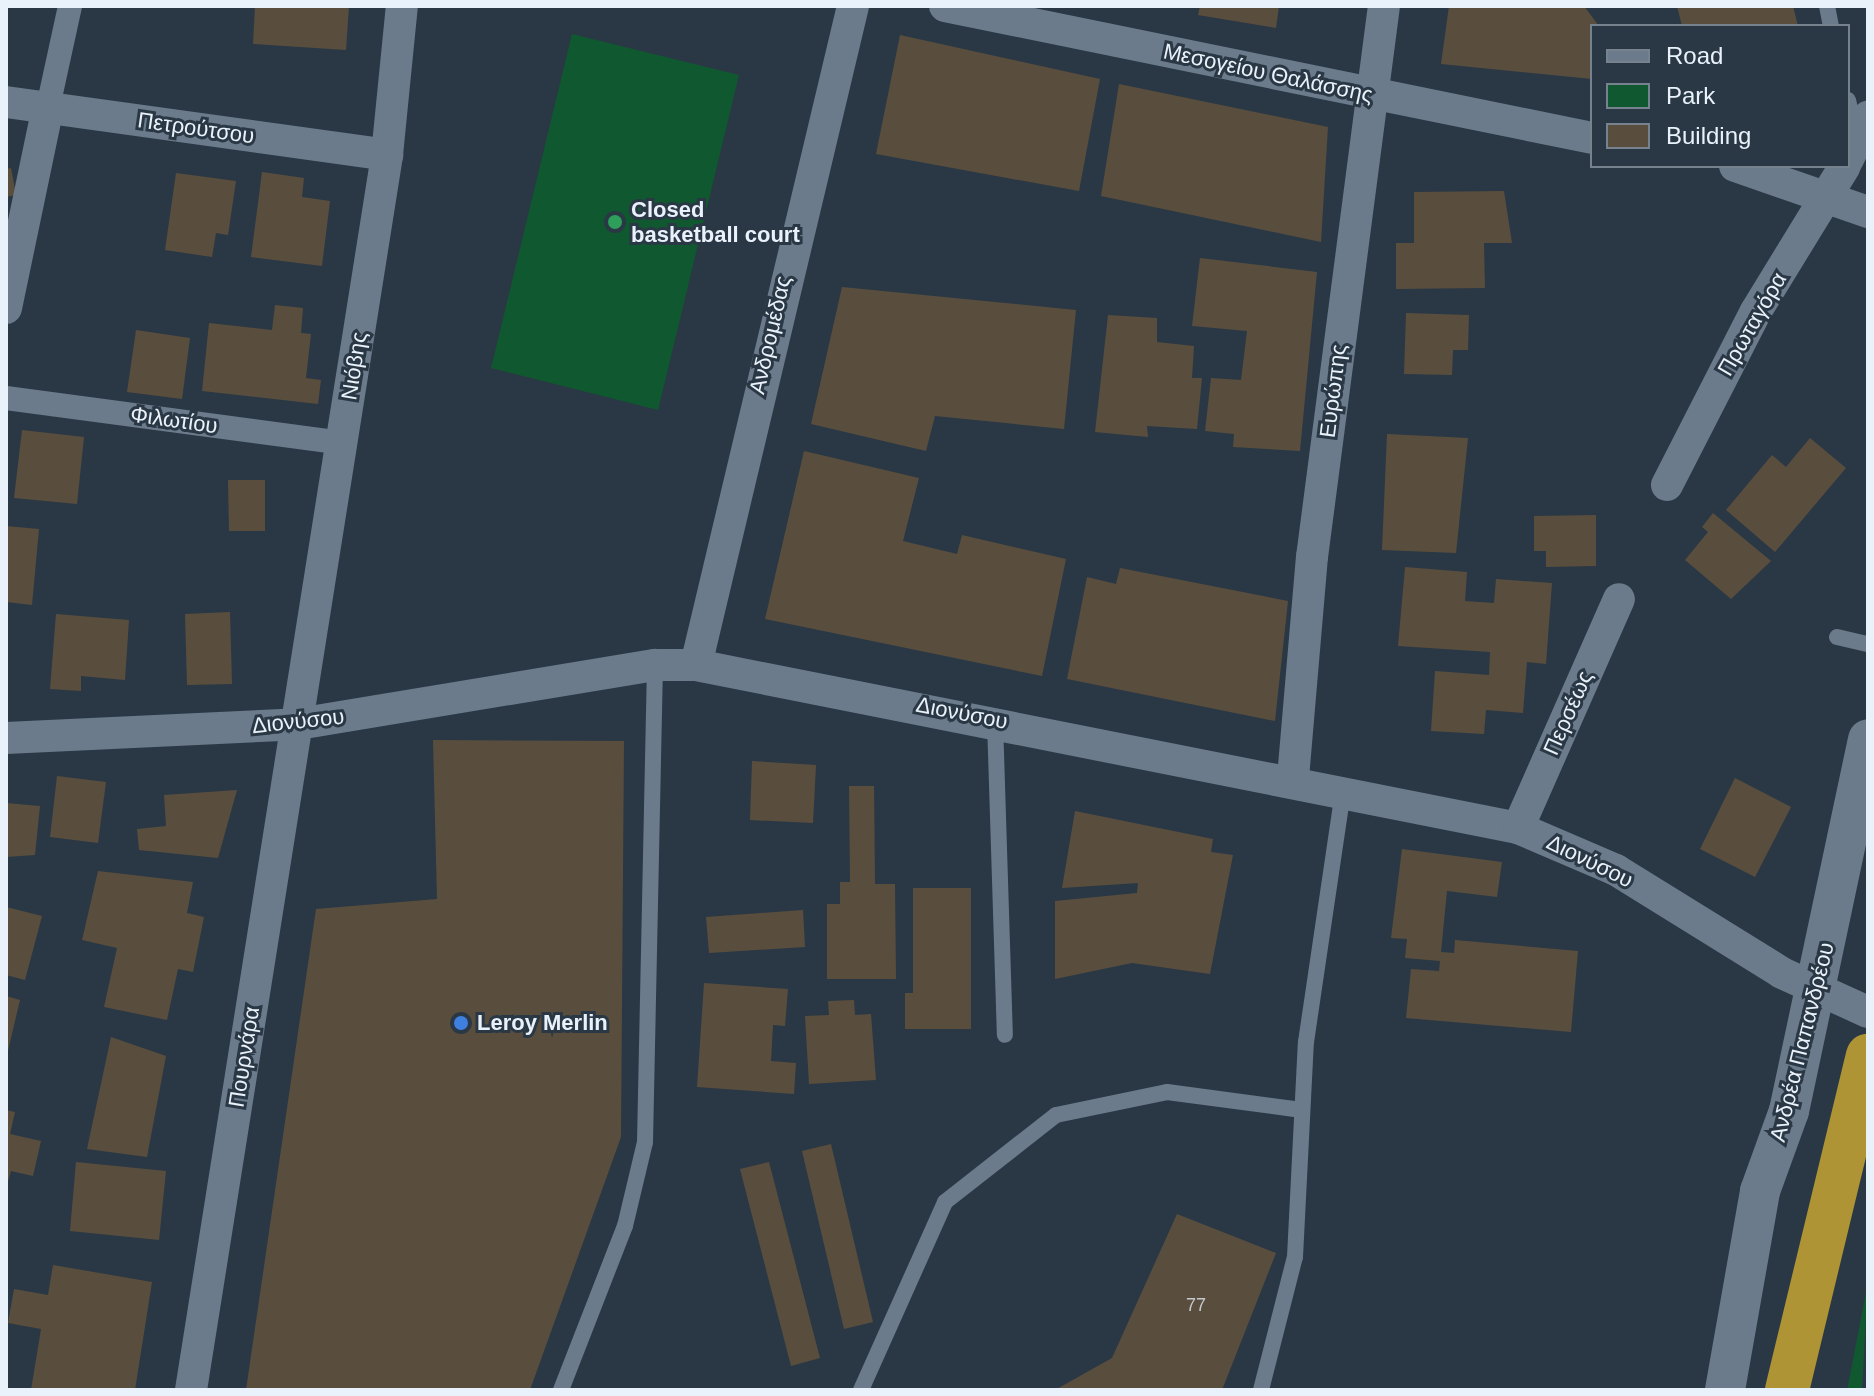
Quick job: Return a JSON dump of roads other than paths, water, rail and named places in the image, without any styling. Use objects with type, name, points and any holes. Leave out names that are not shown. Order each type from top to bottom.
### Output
[{"type":"highway","points":[[1787,1390],[1868,1056]]},
{"type":"street","points":[[6,308],[70,6]]},
{"type":"street","name":"Νιόβης","points":[[298,724],[387,155],[402,6]]},
{"type":"street","name":"Ανδρομέδας","points":[[696,665],[853,6]]},
{"type":"street","name":"Μεσογείου Θαλάσσης","points":[[945,6],[1590,138]]},
{"type":"street","name":"Ευρώπης","points":[[1293,778],[1312,557],[1384,6]]},
{"type":"street","name":"Πετρούτσου","points":[[6,102],[387,155]]},
{"type":"street","points":[[1741,168],[1868,212]]},
{"type":"street","name":"Πρωταγόρα","points":[[1667,485],[1756,311],[1843,168]]},
{"type":"street","name":"Φιλωτίου","points":[[6,398],[342,443]]},
{"type":"street","name":"Περσέως","points":[[1518,828],[1619,599]]},
{"type":"street","name":"Διονύσου","points":[[6,738],[298,724],[655,665],[696,665],[995,719],[1344,788],[1518,828],[1616,870],[1844,1003]]},
{"type":"street","name":"Πουρνάρα","points":[[191,1390],[298,724]]},
{"type":"street","name":"Ανδρέα Παπανδρέου","points":[[1725,1390],[1760,1191],[1789,1111],[1844,1003],[1868,739]]},
{"type":"lane","name":"Πρωταγόρα","points":[[1850,115],[1854,146]]},
{"type":"lane","points":[[1837,637],[1868,644]]},
{"type":"lane","points":[[561,1390],[625,1226],[645,1142],[655,665]]},
{"type":"lane","points":[[995,719],[1005,1035]]},
{"type":"lane","points":[[1261,1390],[1295,1257],[1302,1110],[1344,788]]},
{"type":"lane","points":[[861,1390],[945,1202],[1056,1115],[1167,1092],[1302,1110]]},
{"type":"place","name":"Closed basketball court","points":[[615,222]]},
{"type":"place","name":"Leroy Merlin","points":[[461,1023]]}]
